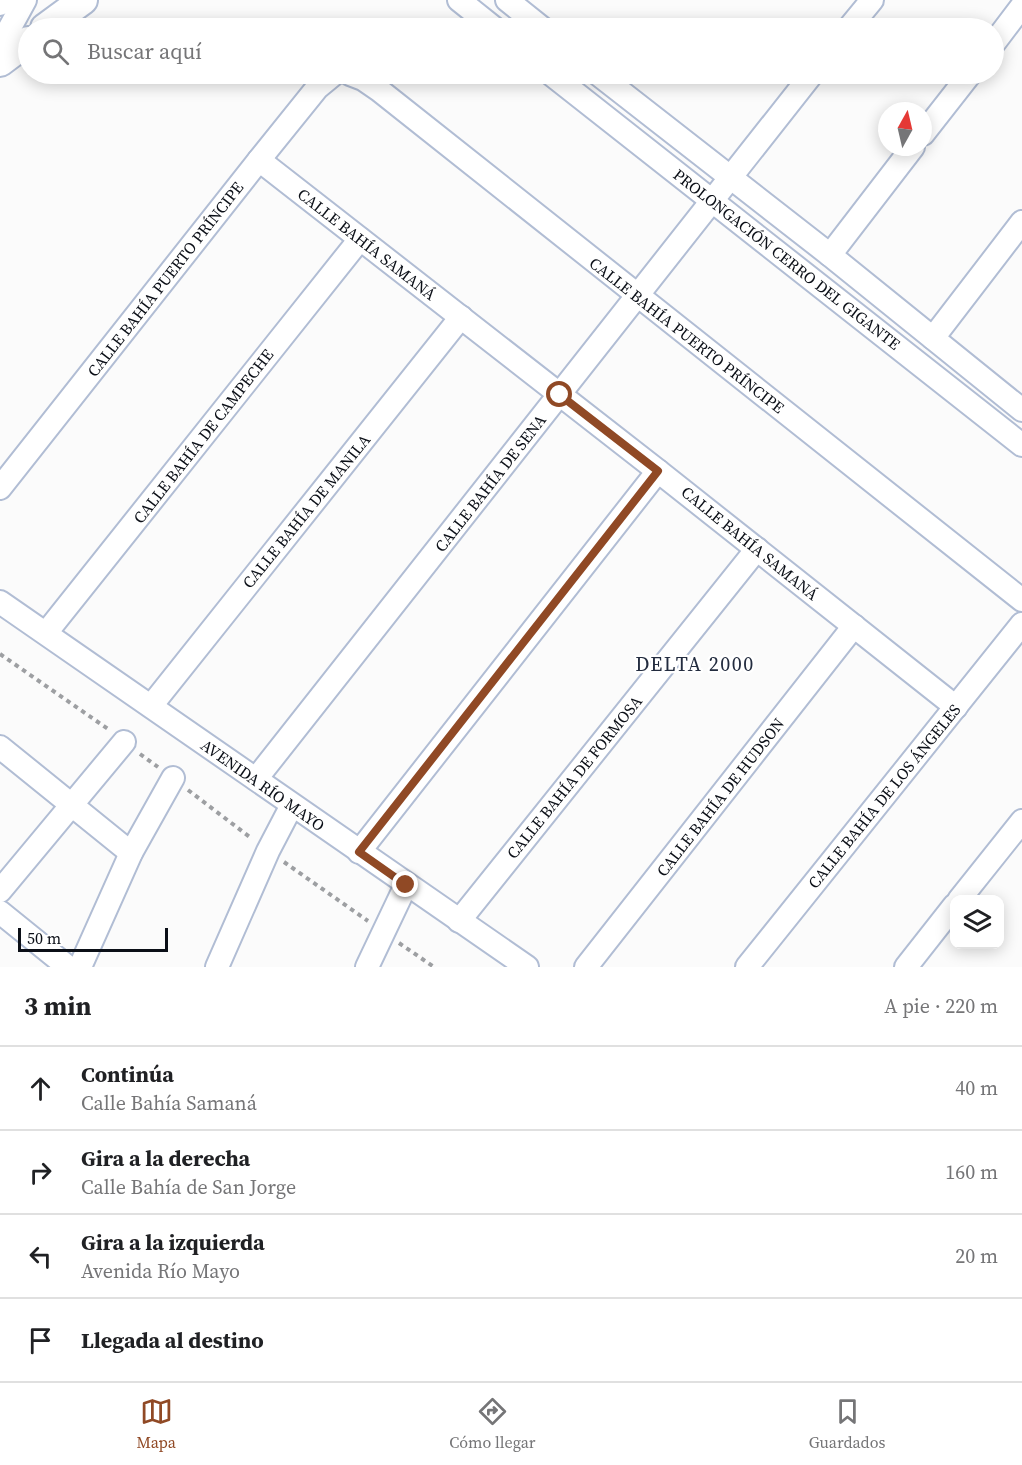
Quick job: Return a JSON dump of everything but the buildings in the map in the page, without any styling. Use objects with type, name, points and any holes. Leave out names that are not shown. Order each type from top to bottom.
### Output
[{"type":"street","points":[[0,4],[5,0]]},
{"type":"street","points":[[1,62],[7,33],[26,0]]},
{"type":"street","points":[[59,18],[83,0]]},
{"type":"street","points":[[459,0],[482,18]]},
{"type":"street","points":[[507,0],[530,18]]},
{"type":"street","points":[[857,18],[872,0]]},
{"type":"street","points":[[1004,29],[1022,6]]},
{"type":"street","points":[[1,62],[18,49]]},
{"type":"street","name":"CALLE BAHÍA PUERTO PRÍNCIPE","points":[[0,488],[259,160],[322,84]]},
{"type":"street","name":"CALLE BAHÍA PUERTO PRÍNCIPE","points":[[370,84],[1022,600]]},
{"type":"street","name":"PROLONGACIÓN CERRO DEL GIGANTE","points":[[564,84],[1022,445]]},
{"type":"street","name":"PROLONGACIÓN CERRO DEL GIGANTE","points":[[611,84],[830,255],[1022,410]]},
{"type":"street","name":"CALLE BAHÍA DE SENA","points":[[256,779],[804,84]]},
{"type":"street","points":[[932,123],[962,84]]},
{"type":"street","points":[[830,255],[906,156]]},
{"type":"street","name":"CALLE BAHÍA SAMANÁ","points":[[259,160],[956,707]]},
{"type":"street","points":[[933,338],[1022,222]]},
{"type":"street","name":"CALLE BAHÍA DE CAMPECHE","points":[[46,633],[360,239]]},
{"type":"street","name":"CALLE BAHÍA DE MANILA","points":[[151,706],[461,317]]},
{"type":"street","points":[[359,852],[658,471]]},
{"type":"street","name":"CALLE BAHÍA DE FORMOSA","points":[[459,921],[757,549]]},
{"type":"street","name":"AVENIDA RÍO MAYO","points":[[0,602],[527,967]]},
{"type":"street","name":"CALLE BAHÍA DE LOS ÁNGELES","points":[[747,967],[1022,624]]},
{"type":"street","name":"CALLE BAHÍA DE HUDSON","points":[[586,967],[854,626]]},
{"type":"street","points":[[0,891],[124,742]]},
{"type":"street","points":[[0,747],[70,806],[131,853]]},
{"type":"street","points":[[80,967],[131,853],[173,778]]},
{"type":"street","points":[[217,967],[268,851],[292,805]]},
{"type":"street","points":[[963,895],[1022,820]]},
{"type":"street","points":[[367,967],[406,885]]},
{"type":"street","points":[[906,967],[950,911]]},
{"type":"street","points":[[0,912],[68,967]]},
{"type":"path","points":[[0,654],[173,778],[268,851],[434,967]]},
{"type":"district","name":"DELTA 2000","points":[[695,664]]},
{"type":"route","points":[[406,885],[359,852],[658,471],[560,395]]}]
